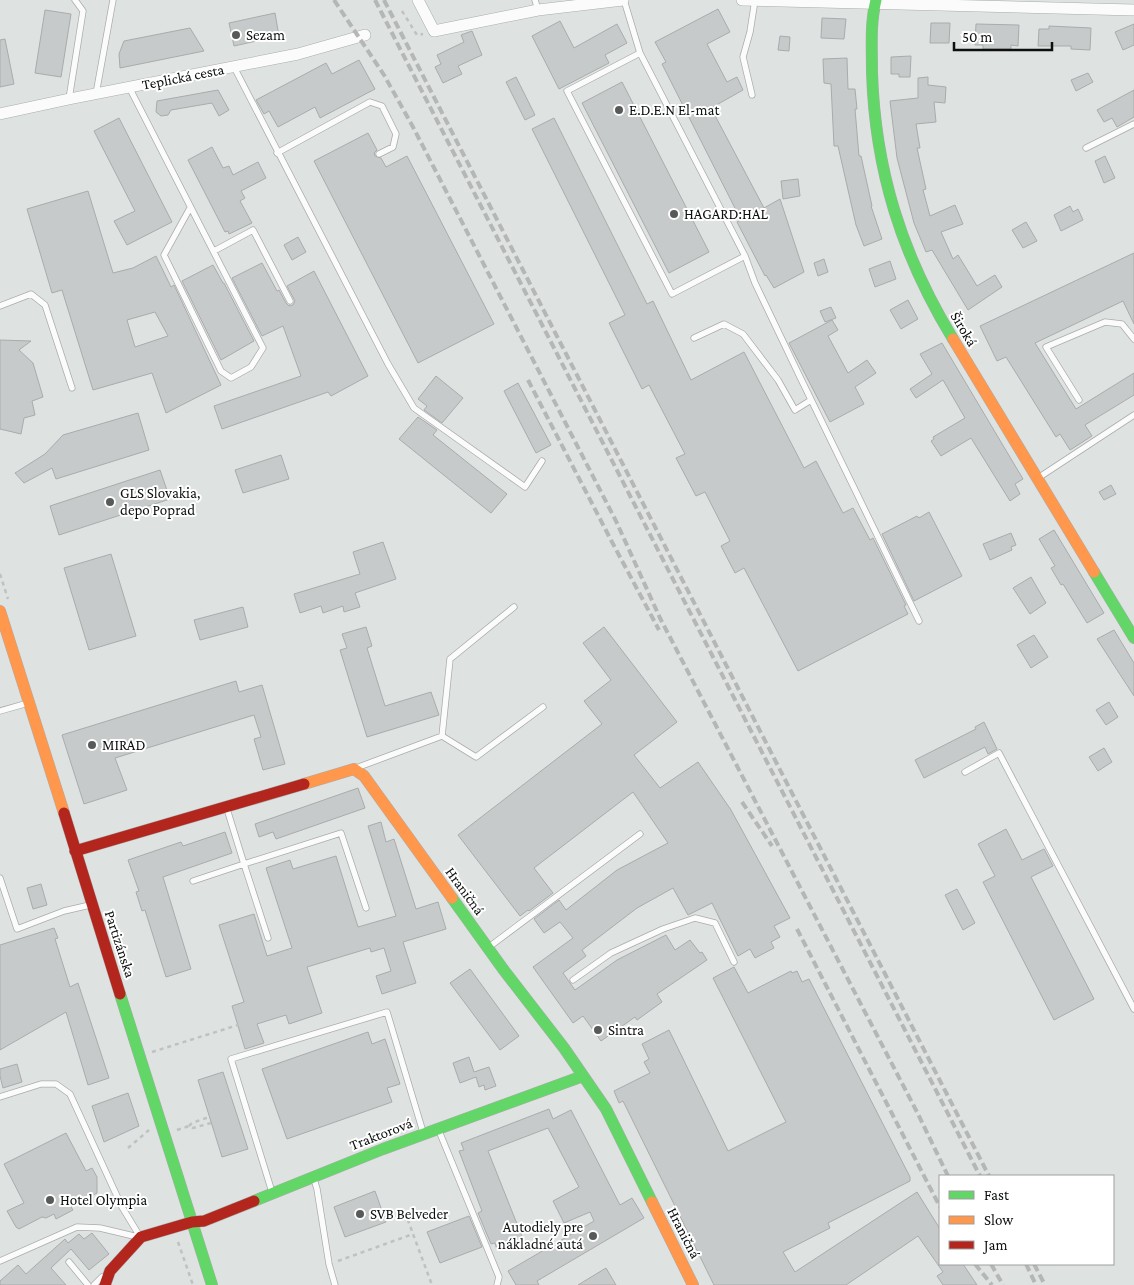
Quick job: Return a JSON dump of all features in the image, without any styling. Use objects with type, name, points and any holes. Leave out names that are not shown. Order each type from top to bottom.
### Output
[{"type":"street","points":[[418,0],[434,31],[537,5],[624,0]]},
{"type":"street","points":[[742,0],[1134,10]]},
{"type":"street","name":"Široká","points":[[876,2],[872,50],[874,105],[883,175],[892,212],[905,248],[934,308],[1132,631]]},
{"type":"street","name":"Teplická cesta","points":[[0,114],[129,87],[234,68],[298,54],[360,38],[365,35]]},
{"type":"street","name":"Partizánska","points":[[0,612],[212,1285]]},
{"type":"street","points":[[76,851],[354,769]]},
{"type":"street","name":"Hraničná","points":[[354,769],[364,776],[452,900],[564,1048],[606,1109],[693,1285]]},
{"type":"street","name":"Traktorová","points":[[140,1237],[192,1222],[204,1221],[438,1128],[583,1076]]},
{"type":"street","points":[[105,1285],[110,1271],[140,1237]]},
{"type":"lane","points":[[69,99],[83,11],[75,0]]},
{"type":"lane","points":[[96,94],[113,0]]},
{"type":"lane","points":[[624,0],[640,53],[745,256],[755,283],[919,621]]},
{"type":"lane","points":[[752,95],[743,56],[750,32],[755,0]]},
{"type":"lane","points":[[640,53],[567,91],[667,285],[672,294],[745,256]]},
{"type":"lane","points":[[234,68],[388,364],[414,408],[525,487],[542,461]]},
{"type":"lane","points":[[129,87],[263,348],[251,367],[231,378],[221,371],[164,255],[190,208]]},
{"type":"lane","points":[[277,153],[370,102],[382,106],[396,134],[393,147],[379,154]]},
{"type":"lane","points":[[1086,148],[1134,124]]},
{"type":"lane","points":[[214,251],[253,230],[290,301]]},
{"type":"lane","points":[[0,306],[31,294],[46,305],[72,388]]},
{"type":"lane","points":[[1079,400],[1046,347],[1105,322],[1122,324],[1134,339]]},
{"type":"lane","points":[[694,338],[724,324],[743,334],[778,380],[795,410],[811,400]]},
{"type":"lane","points":[[1038,478],[1134,415]]},
{"type":"lane","points":[[442,736],[450,659],[514,607]]},
{"type":"lane","points":[[0,711],[28,702]]},
{"type":"lane","points":[[442,736],[476,757],[543,707]]},
{"type":"lane","points":[[354,769],[442,736]]},
{"type":"lane","points":[[964,772],[999,754],[1134,1009]]},
{"type":"lane","points":[[226,807],[268,938]]},
{"type":"lane","points":[[193,881],[342,833],[366,908]]},
{"type":"lane","points":[[489,947],[640,834]]},
{"type":"lane","points":[[0,878],[17,929],[64,911],[92,905]]},
{"type":"lane","points":[[573,980],[610,953],[663,929],[695,918],[715,923],[734,962]]},
{"type":"lane","points":[[272,1194],[230,1059],[387,1012],[423,1134]]},
{"type":"lane","points":[[0,1097],[41,1084],[56,1084],[70,1094],[122,1207],[140,1237]]},
{"type":"lane","points":[[438,1128],[500,1277],[497,1285]]},
{"type":"lane","points":[[313,1177],[317,1188],[329,1264],[335,1285]]},
{"type":"lane","points":[[0,1261],[77,1228],[100,1228],[140,1237]]},
{"type":"lane","points":[[69,1262],[88,1285]]},
{"type":"lane","points":[[94,1285],[110,1271]]},
{"type":"path","points":[[402,11],[417,35],[434,31]]},
{"type":"path","points":[[151,1052],[238,1025]]},
{"type":"path","points":[[176,1130],[209,1117]]},
{"type":"path","points":[[189,1126],[193,1128],[211,1122]]},
{"type":"path","points":[[128,1148],[152,1128]]},
{"type":"path","points":[[405,1212],[432,1285]]},
{"type":"path","points":[[329,1264],[413,1234]]},
{"type":"path","points":[[180,1243],[193,1285]]},
{"type":"building","points":[[718,9],[730,32],[707,44],[727,82],[737,77],[743,90],[711,108],[764,208],[780,199],[804,272],[774,288],[765,276],[737,222],[741,220],[662,64],[666,62],[655,42]]},
{"type":"building","points":[[45,10],[71,14],[61,77],[35,73]]},
{"type":"building","points":[[275,13],[279,36],[234,46],[229,23]]},
{"type":"building","points":[[822,18],[846,19],[844,39],[821,38]]},
{"type":"building","points":[[560,21],[574,48],[617,24],[627,43],[605,55],[609,63],[559,89],[532,36]]},
{"type":"building","points":[[931,23],[950,23],[949,43],[930,43]]},
{"type":"building","points":[[976,24],[1019,25],[1018,46],[1011,45],[1011,49],[983,49],[983,45],[975,45]]},
{"type":"building","points":[[1134,24],[1134,45],[1123,50],[1115,32]]},
{"type":"building","points":[[1049,26],[1091,28],[1090,50],[1071,49],[1071,46],[1038,46],[1039,29],[1049,29]]},
{"type":"building","points":[[190,28],[204,51],[120,68],[119,54],[124,41]]},
{"type":"building","points":[[472,31],[482,55],[458,66],[462,74],[443,83],[435,67],[441,64],[437,55],[464,42],[461,35]]},
{"type":"building","points":[[780,36],[790,37],[789,51],[778,50]]},
{"type":"building","points":[[5,39],[14,84],[0,87],[0,40]]},
{"type":"building","points":[[911,56],[910,77],[899,77],[899,74],[891,74],[891,57]]},
{"type":"building","points":[[847,58],[848,89],[855,89],[859,156],[861,156],[871,206],[882,239],[864,246],[856,225],[838,146],[834,146],[831,84],[824,83],[823,59]]},
{"type":"building","points":[[359,60],[375,89],[320,118],[315,107],[278,127],[269,111],[264,114],[256,100],[326,63],[332,74]]},
{"type":"building","points":[[1088,73],[1093,82],[1076,91],[1071,80]]},
{"type":"building","points":[[516,77],[535,115],[525,120],[506,82]]},
{"type":"building","points":[[928,77],[928,85],[946,87],[945,103],[934,102],[936,122],[916,124],[920,148],[917,148],[926,189],[923,190],[930,216],[955,205],[963,224],[941,232],[953,259],[958,255],[977,286],[995,275],[1002,287],[968,310],[932,250],[926,252],[914,223],[897,158],[890,101],[918,98],[918,78]]},
{"type":"building","points":[[622,82],[709,252],[669,273],[582,103]]},
{"type":"building","points":[[218,90],[229,110],[219,116],[212,103],[171,110],[168,115],[161,116],[156,112],[157,101]]},
{"type":"building","points":[[1134,90],[1134,117],[1117,127],[1112,118],[1104,122],[1097,110]]},
{"type":"building","points":[[119,118],[172,222],[127,245],[114,221],[135,211],[94,131]]},
{"type":"building","points":[[554,118],[647,304],[653,301],[691,380],[744,352],[804,468],[816,461],[843,513],[853,508],[870,540],[873,538],[906,605],[904,606],[908,614],[798,671],[744,568],[735,573],[721,546],[730,541],[705,492],[696,496],[676,458],[685,454],[649,385],[642,389],[609,323],[625,315],[532,129]]},
{"type":"building","points":[[368,133],[377,150],[374,153],[375,156],[381,158],[386,167],[407,156],[494,324],[418,363],[314,161]]},
{"type":"building","points":[[212,147],[223,168],[229,166],[233,175],[258,162],[266,178],[241,191],[245,198],[240,201],[252,223],[229,234],[228,231],[225,232],[188,160]]},
{"type":"building","points":[[1105,156],[1115,178],[1104,183],[1095,161]]},
{"type":"building","points":[[798,179],[800,196],[783,199],[781,181]]},
{"type":"building","points":[[88,191],[113,273],[133,268],[156,256],[171,287],[174,285],[221,385],[166,413],[152,373],[93,390],[62,290],[52,293],[27,209]],"holes":[[[155,312],[168,336],[135,347],[127,320]]]},
{"type":"building","points":[[1070,206],[1073,212],[1078,209],[1083,220],[1061,231],[1054,215]]},
{"type":"building","points":[[1026,222],[1037,241],[1023,248],[1012,230]]},
{"type":"building","points":[[298,237],[306,252],[292,260],[284,245]]},
{"type":"building","points":[[1134,253],[1134,324],[1123,301],[1035,343],[1076,409],[1134,373],[1134,395],[1085,425],[1092,436],[1070,450],[1060,434],[1056,437],[1006,357],[997,361],[980,326]]},
{"type":"building","points":[[824,259],[828,272],[818,276],[814,263]]},
{"type":"building","points":[[890,261],[896,279],[875,287],[869,269]]},
{"type":"building","points":[[262,263],[277,291],[279,290],[289,306],[293,305],[295,301],[287,286],[314,271],[368,376],[331,396],[328,392],[222,429],[214,406],[301,376],[283,326],[262,336],[232,278]]},
{"type":"building","points":[[213,265],[254,341],[221,360],[182,281]]},
{"type":"building","points":[[908,300],[918,319],[901,329],[890,310]]},
{"type":"building","points":[[831,307],[836,318],[825,322],[820,311]]},
{"type":"building","points":[[832,320],[838,330],[828,336],[848,373],[867,360],[876,373],[855,387],[864,404],[830,422],[789,343]]},
{"type":"building","points":[[0,340],[31,341],[19,350],[33,363],[43,397],[32,401],[35,415],[24,418],[21,434],[0,429]]},
{"type":"building","points":[[942,343],[1023,479],[1015,484],[1020,494],[1010,501],[971,438],[941,456],[931,441],[934,439],[933,437],[965,418],[943,380],[916,398],[910,389],[932,374],[920,354]]},
{"type":"building","points":[[436,376],[463,398],[442,423],[424,410],[427,406],[418,399]]},
{"type":"building","points":[[518,383],[551,445],[536,453],[504,391]]},
{"type":"building","points":[[138,413],[149,450],[56,479],[52,468],[24,483],[15,473],[45,454],[63,435]]},
{"type":"building","points":[[418,417],[437,430],[433,435],[507,494],[491,513],[399,439]]},
{"type":"building","points":[[281,455],[289,479],[243,493],[235,470]]},
{"type":"building","name":"GLS Slovakia, depo Poprad","points":[[160,470],[170,499],[59,535],[50,506]]},
{"type":"building","points":[[1111,485],[1116,494],[1104,500],[1099,492]]},
{"type":"building","points":[[929,512],[962,576],[914,601],[882,534]]},
{"type":"building","points":[[1054,530],[1104,613],[1087,623],[1051,568],[1055,566],[1039,539]]},
{"type":"building","points":[[1011,533],[1016,545],[1011,547],[1012,550],[990,560],[983,544]]},
{"type":"building","points":[[383,542],[396,579],[355,593],[360,607],[344,612],[343,606],[323,613],[321,606],[300,613],[294,594],[360,574],[353,552]]},
{"type":"building","points":[[111,554],[136,636],[89,650],[64,568]]},
{"type":"building","points":[[1031,577],[1046,603],[1030,614],[1013,588]]},
{"type":"building","points":[[243,607],[248,627],[200,640],[194,620]]},
{"type":"building","points":[[366,627],[372,646],[367,648],[385,706],[431,692],[439,715],[367,737],[340,650],[347,648],[342,634]]},
{"type":"building","points":[[604,627],[677,722],[634,755],[660,788],[698,762],[731,810],[790,918],[774,926],[780,937],[771,942],[774,948],[755,958],[750,949],[738,956],[712,903],[688,915],[673,888],[637,908],[582,950],[586,956],[563,973],[575,990],[617,960],[666,935],[675,950],[690,940],[707,960],[657,994],[662,1002],[637,1020],[635,1017],[601,1041],[583,1016],[573,1023],[533,967],[573,938],[560,922],[544,933],[534,919],[559,900],[566,910],[617,870],[668,843],[633,792],[534,868],[553,893],[520,916],[458,835],[602,724],[584,701],[611,680],[583,643]]},
{"type":"building","points":[[1114,630],[1134,663],[1134,696],[1097,639]]},
{"type":"building","points":[[1034,635],[1048,657],[1031,668],[1017,645]]},
{"type":"building","points":[[236,681],[239,692],[262,685],[285,764],[263,770],[254,739],[261,737],[254,715],[115,758],[127,790],[84,804],[62,735]]},
{"type":"building","points":[[1109,702],[1118,717],[1106,725],[1096,710]]},
{"type":"building","points":[[984,722],[997,749],[988,754],[985,747],[924,778],[915,760],[976,729],[975,727]]},
{"type":"building","points":[[1104,748],[1112,762],[1098,771],[1089,757]]},
{"type":"building","points":[[358,788],[365,808],[276,839],[273,832],[259,837],[255,824]]},
{"type":"building","points":[[381,822],[386,842],[394,839],[416,909],[438,902],[446,929],[403,942],[416,983],[382,994],[376,976],[391,971],[384,948],[371,952],[370,948],[307,967],[322,1013],[289,1024],[286,1015],[257,1024],[264,1043],[245,1049],[232,1006],[244,1002],[219,925],[254,914],[267,956],[292,948],[266,868],[290,860],[293,869],[336,856],[358,927],[396,916],[368,826]]},
{"type":"building","points":[[1006,829],[1022,860],[1044,849],[1053,866],[1031,877],[1094,999],[1054,1020],[983,882],[995,876],[978,844]]},
{"type":"building","points":[[225,832],[232,853],[163,877],[191,969],[166,977],[145,910],[142,911],[136,892],[139,891],[128,860],[181,842],[183,846]]},
{"type":"building","points":[[41,884],[47,905],[33,909],[27,888]]},
{"type":"building","points":[[957,889],[975,923],[963,930],[945,895]]},
{"type":"building","points":[[54,928],[58,938],[55,939],[70,987],[78,983],[109,1078],[88,1085],[66,1012],[0,1050],[0,945]]},
{"type":"building","points":[[734,967],[748,993],[791,971],[792,973],[797,971],[802,982],[809,979],[910,1177],[910,1181],[828,1223],[830,1228],[783,1252],[795,1272],[917,1192],[939,1227],[939,1265],[964,1265],[977,1285],[943,1285],[937,1276],[943,1272],[918,1236],[846,1285],[714,1285],[623,1101],[619,1103],[614,1091],[650,1073],[644,1062],[649,1059],[642,1044],[669,1030],[728,1151],[786,1122],[713,978]]},
{"type":"building","points":[[470,969],[519,1036],[500,1050],[450,983]]},
{"type":"building","points":[[368,1032],[372,1044],[385,1039],[400,1084],[387,1088],[392,1102],[287,1139],[262,1069]]},
{"type":"building","points":[[469,1057],[474,1072],[489,1067],[496,1086],[485,1090],[484,1085],[479,1087],[476,1077],[460,1083],[453,1063]]},
{"type":"building","points":[[17,1064],[22,1082],[3,1088],[0,1069]]},
{"type":"building","points":[[223,1072],[248,1149],[222,1157],[198,1080]]},
{"type":"building","points":[[128,1093],[139,1126],[104,1142],[92,1106]]},
{"type":"building","points":[[549,1109],[553,1119],[571,1110],[620,1205],[632,1198],[644,1218],[537,1281],[539,1285],[516,1285],[508,1271],[594,1221],[590,1212],[564,1223],[553,1201],[579,1187],[548,1128],[488,1151],[523,1239],[497,1250],[495,1243],[491,1244],[478,1213],[482,1211],[459,1151],[464,1150],[461,1143]]},
{"type":"building","points":[[66,1133],[86,1171],[92,1168],[97,1177],[97,1193],[71,1207],[73,1210],[56,1219],[54,1214],[46,1218],[42,1217],[19,1229],[7,1211],[24,1203],[4,1164]]},
{"type":"building","name":"SVB Belveder","points":[[375,1191],[386,1222],[345,1237],[334,1207]]},
{"type":"building","points":[[469,1216],[482,1247],[440,1263],[427,1232]]},
{"type":"building","points":[[92,1233],[109,1254],[89,1270],[71,1249],[51,1268],[66,1285],[0,1285],[0,1281],[18,1265],[26,1274],[65,1239],[68,1243],[79,1234],[84,1239]]},
{"type":"building","points":[[606,1268],[616,1285],[578,1285]]},
{"type":"railway","points":[[334,0],[384,75],[413,127],[616,521],[660,618],[918,1114],[948,1175]]},
{"type":"railway","points":[[375,0],[979,1175]]},
{"type":"railway","points":[[384,0],[988,1175]]},
{"type":"railway","points":[[528,380],[659,630]]},
{"type":"railway","points":[[742,802],[772,846]]},
{"type":"railway","points":[[797,929],[939,1205]]},
{"type":"railway","points":[[976,1265],[992,1285]]},
{"type":"railway","points":[[992,1265],[1003,1285]]},
{"type":"railway","points":[[1026,1265],[1036,1285]]},
{"type":"railway","points":[[1035,1265],[1045,1285]]},
{"type":"traffic: fast","points":[[876,0],[872,27],[874,108],[886,178],[894,211],[919,276],[953,339]]},
{"type":"traffic: fast","points":[[1094,572],[1134,638]]},
{"type":"traffic: fast","points":[[452,898],[503,969],[564,1048],[606,1109],[652,1202]]},
{"type":"traffic: fast","points":[[120,994],[212,1285]]},
{"type":"traffic: fast","points":[[254,1201],[383,1149],[583,1076]]},
{"type":"traffic: slow","points":[[953,339],[1094,572]]},
{"type":"traffic: slow","points":[[0,611],[64,813]]},
{"type":"traffic: slow","points":[[304,784],[354,769],[364,776],[452,898]]},
{"type":"traffic: slow","points":[[652,1202],[693,1285]]},
{"type":"traffic: jam","points":[[75,851],[304,784]]},
{"type":"traffic: jam","points":[[64,813],[120,994]]},
{"type":"traffic: jam","points":[[105,1285],[110,1271],[141,1237],[192,1222],[204,1221],[254,1201]]},
{"type":"place","name":"Sezam","points":[[236,35]]},
{"type":"place","name":"E.D.E.N El-mat","points":[[619,110]]},
{"type":"place","name":"HAGARD:HAL","points":[[674,214]]},
{"type":"place","name":"GLS Slovakia, depo Poprad","points":[[110,502]]},
{"type":"place","name":"MIRAD","points":[[92,745]]},
{"type":"place","name":"Sintra","points":[[598,1030]]},
{"type":"place","name":"Hotel Olympia","points":[[50,1200]]},
{"type":"place","name":"SVB Belveder","points":[[360,1214]]},
{"type":"place","name":"Autodiely pre nákladné autá","points":[[593,1236]]}]
